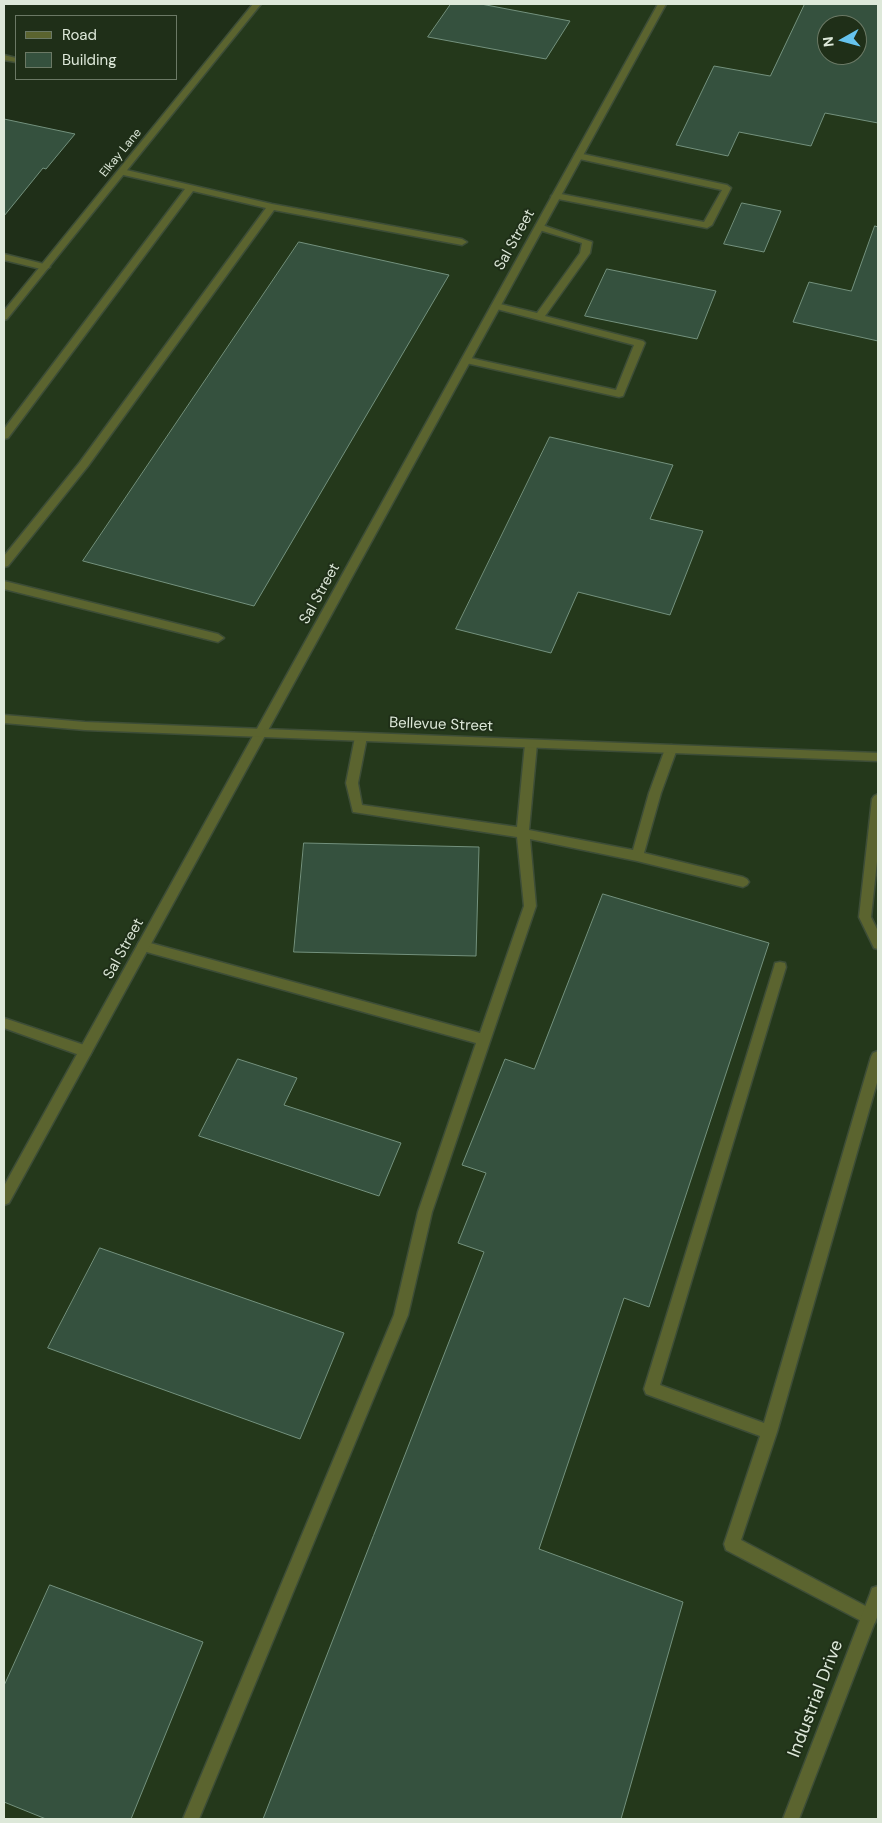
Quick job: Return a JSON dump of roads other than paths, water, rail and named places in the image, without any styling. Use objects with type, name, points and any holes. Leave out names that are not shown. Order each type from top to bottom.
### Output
[{"type":"street","name":"Elkay Lane","points":[[4,317],[257,4]]},
{"type":"street","name":"Sal Street","points":[[4,1199],[662,4]]},
{"type":"street","points":[[4,58],[15,60]]},
{"type":"street","points":[[556,196],[707,225],[726,188],[578,156]]},
{"type":"street","points":[[122,172],[272,206],[462,242]]},
{"type":"street","points":[[4,436],[191,188]]},
{"type":"street","points":[[4,563],[84,464],[272,206]]},
{"type":"street","points":[[539,227],[587,242],[584,253],[539,317]]},
{"type":"street","points":[[4,258],[45,266]]},
{"type":"street","points":[[466,360],[619,394],[640,343],[496,306]]},
{"type":"street","points":[[4,585],[218,638]]},
{"type":"street","name":"Bellevue Street","points":[[4,720],[85,726],[878,757]]},
{"type":"street","points":[[361,737],[352,783],[357,810],[523,833],[638,856],[744,882]]},
{"type":"street","points":[[190,1819],[401,1315],[424,1212],[530,906],[523,833],[530,744]]},
{"type":"street","points":[[638,856],[655,793],[671,749]]},
{"type":"street","points":[[878,799],[865,917],[878,944]]},
{"type":"street","points":[[143,946],[484,1040]]},
{"type":"street","points":[[768,1432],[651,1389],[780,967]]},
{"type":"street","points":[[4,1023],[85,1051]]},
{"type":"street","points":[[869,1617],[732,1544],[768,1432],[878,1057]]},
{"type":"street","name":"Industrial Drive","points":[[791,1819],[878,1594]]}]
